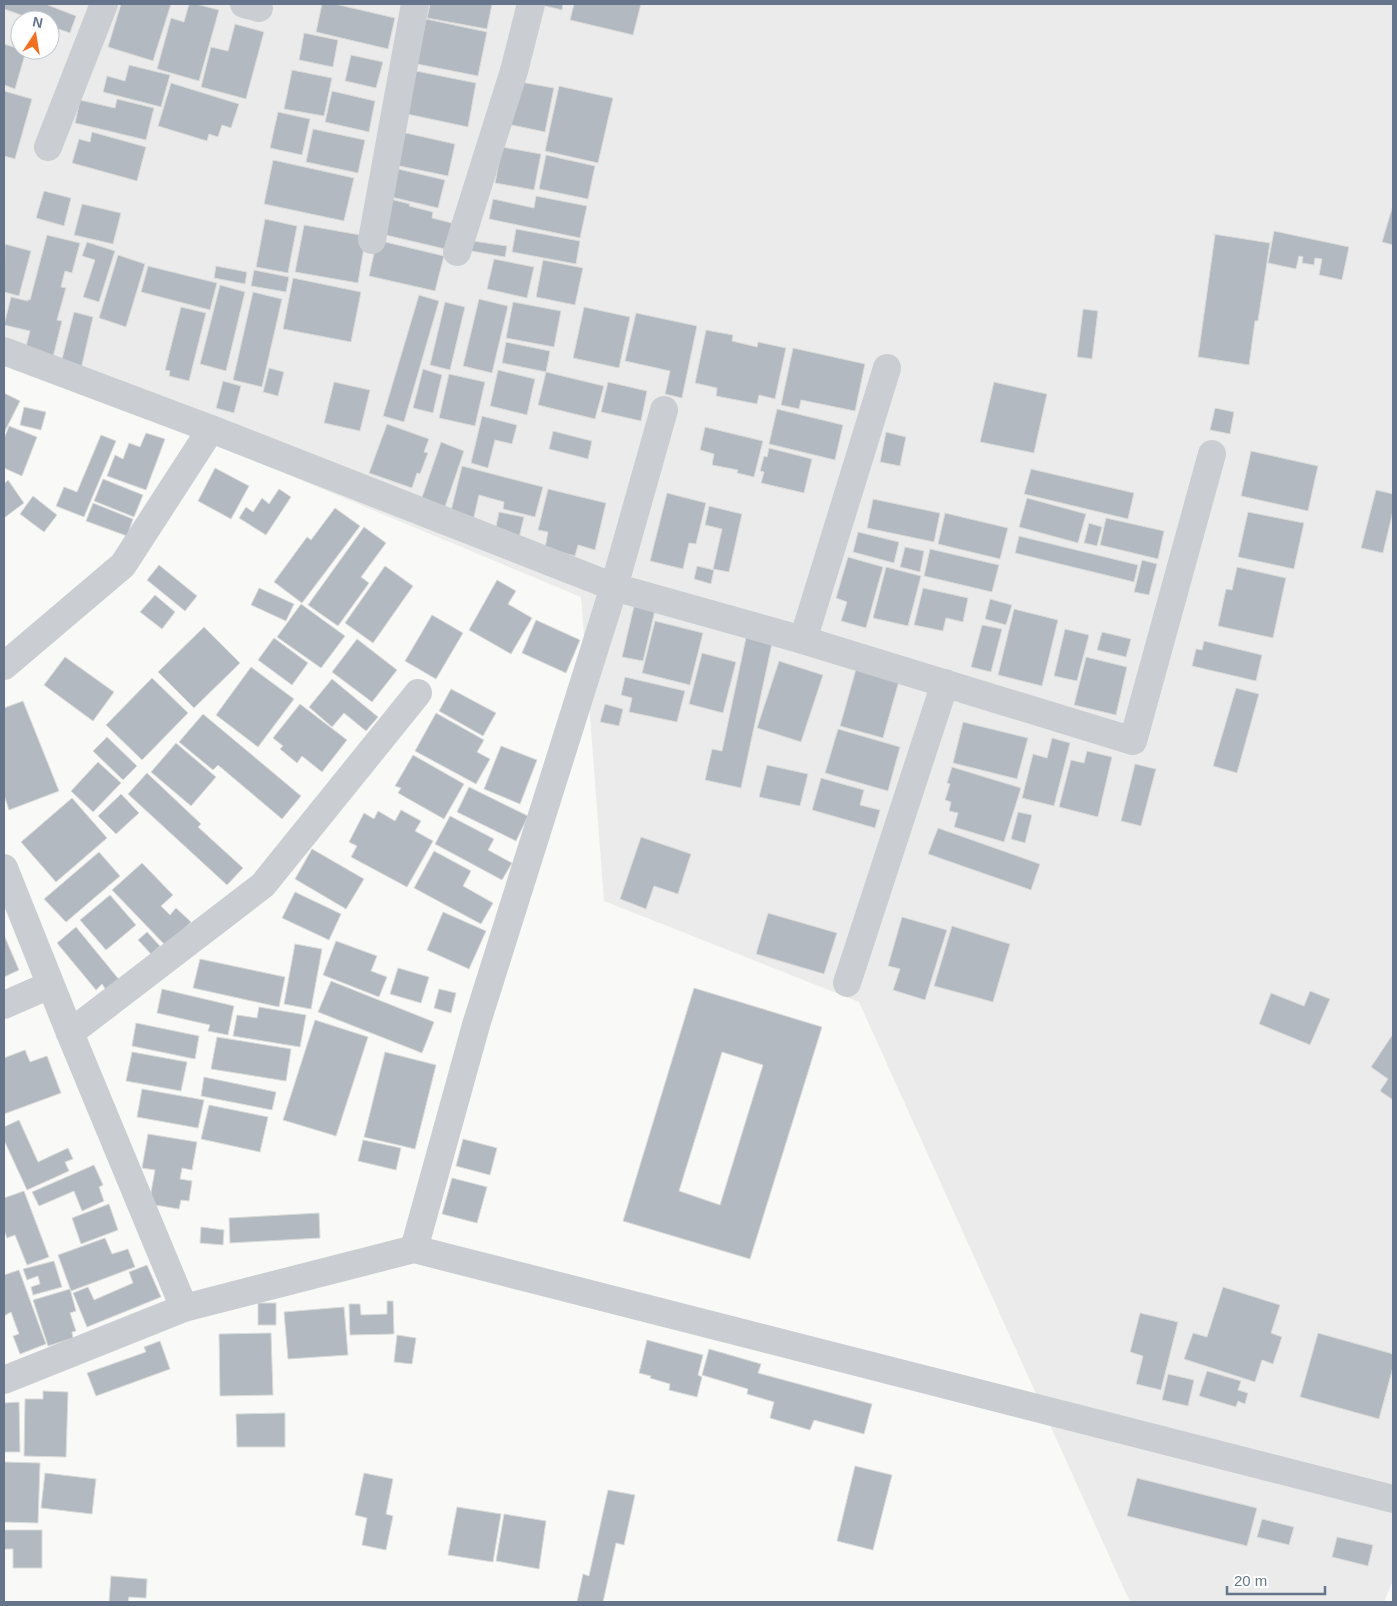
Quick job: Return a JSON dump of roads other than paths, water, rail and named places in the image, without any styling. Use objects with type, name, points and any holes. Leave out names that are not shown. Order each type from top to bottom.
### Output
[{"type":"street","points":[[48,147],[104,4]]},
{"type":"street","points":[[372,240],[415,4]]},
{"type":"street","points":[[457,252],[514,72],[530,4]]},
{"type":"street","points":[[4,351],[211,429],[614,588],[803,640],[1133,741],[1212,454]]},
{"type":"street","points":[[803,640],[887,368]]},
{"type":"street","points":[[414,1249],[476,1024],[614,588],[664,410]]},
{"type":"street","points":[[4,666],[123,565],[211,429]]},
{"type":"street","points":[[847,983],[945,683]]},
{"type":"street","points":[[70,1033],[263,884],[418,693]]},
{"type":"street","points":[[4,868],[50,985],[184,1308]]},
{"type":"street","points":[[4,1005],[50,985]]},
{"type":"street","points":[[4,1380],[184,1308],[414,1249],[1393,1499]]}]
